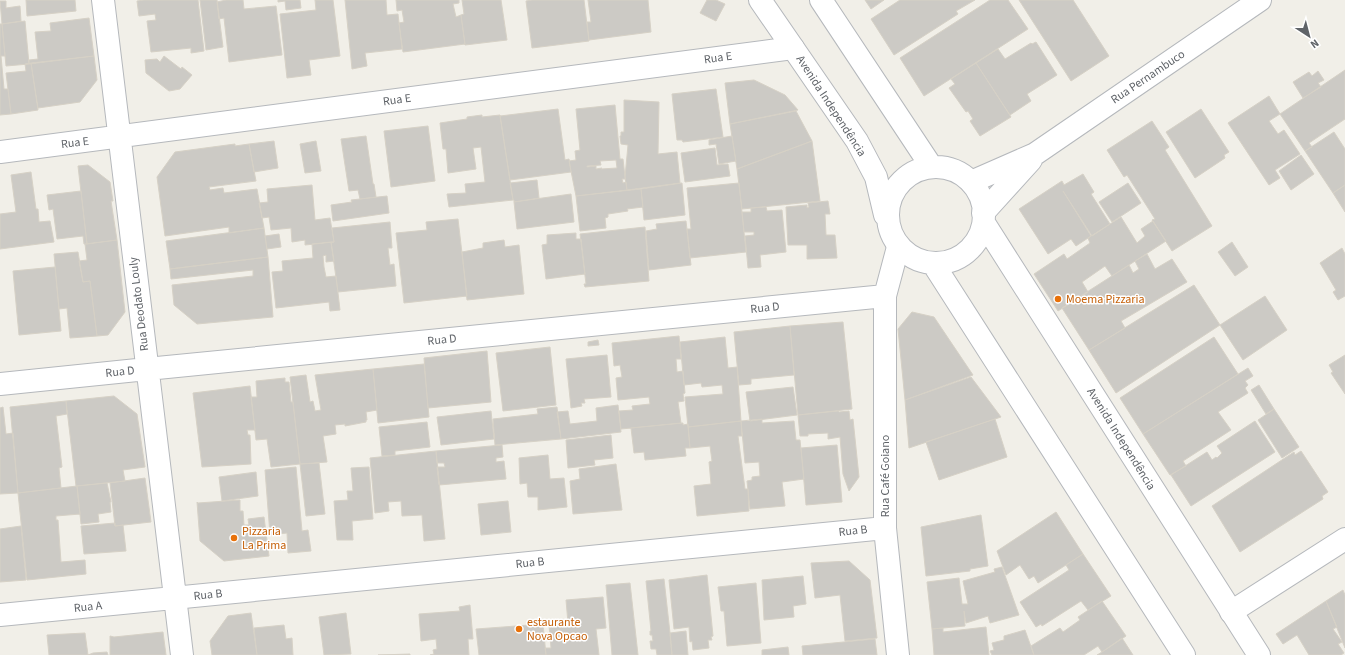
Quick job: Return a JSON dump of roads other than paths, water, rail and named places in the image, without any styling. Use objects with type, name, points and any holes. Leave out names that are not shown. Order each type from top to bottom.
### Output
[{"type":"street","name":"Rua Deodato Louly","points":[[102,0],[182,655]]},
{"type":"street","name":"Avenida Independência","points":[[760,0],[857,141],[876,177],[887,219]]},
{"type":"street","points":[[821,0],[931,166]]},
{"type":"street","name":"Rua Pernambuco","points":[[971,182],[1036,154],[1260,0]]},
{"type":"street","name":"Rua E","points":[[0,152],[793,48]]},
{"type":"street","name":"Rua Pernambuco","points":[[983,218],[1036,154]]},
{"type":"street","points":[[931,166],[953,170],[971,182],[982,201],[983,218],[974,244],[957,260],[934,265],[914,260],[898,247],[887,219],[891,195],[908,175],[931,166]]},
{"type":"street","name":"Avenida Independência","points":[[983,218],[1259,655]]},
{"type":"street","name":"Rua Café Goiano","points":[[898,247],[885,296],[886,528],[898,655]]},
{"type":"street","points":[[934,265],[1184,655]]},
{"type":"street","name":"Rua D","points":[[0,384],[885,296]]},
{"type":"street","name":"Rua B","points":[[175,598],[886,528]]},
{"type":"street","points":[[1231,612],[1345,539]]},
{"type":"street","name":"Rua A","points":[[0,615],[175,598]]},
{"type":"place","name":"Moema Pizzaria","points":[[1058,299]]},
{"type":"place","name":"Pizzaria La Prima","points":[[234,538]]},
{"type":"place","name":"estaurante Nova Opcao","points":[[519,629]]}]
